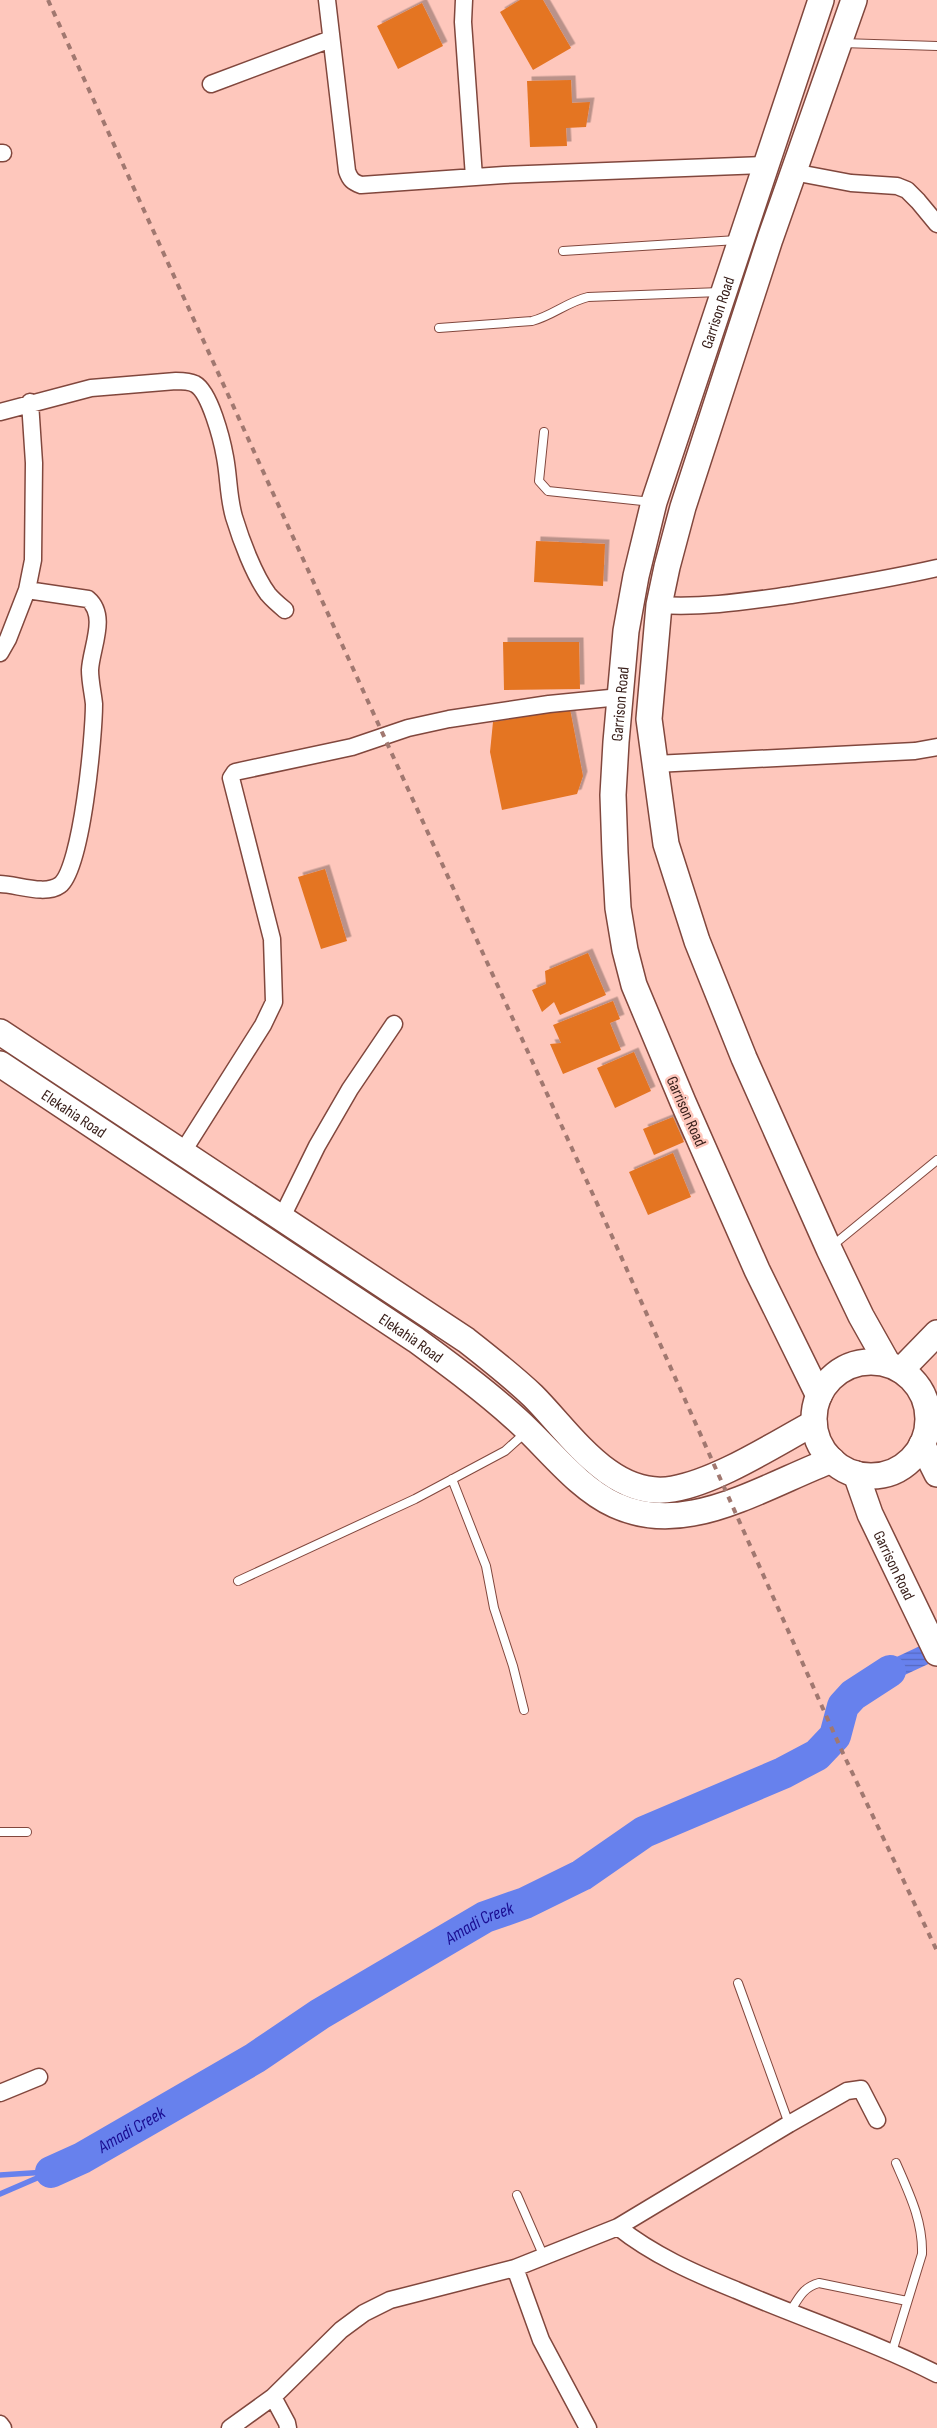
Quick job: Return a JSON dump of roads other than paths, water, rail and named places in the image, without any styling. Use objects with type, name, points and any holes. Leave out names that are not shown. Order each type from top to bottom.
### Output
[{"type":"main road","name":"Garrison Road","points":[[819,1396],[757,1270],[634,985],[625,950],[618,908],[613,795],[626,631],[636,576],[654,502],[821,0]]},
{"type":"main road","name":"Garrison Road","points":[[854,0],[793,172],[709,423],[666,568],[659,605],[649,719],[666,844],[697,941],[744,1058],[829,1248],[861,1316],[894,1367]]},
{"type":"main road","name":"Elekahia Road","points":[[0,1032],[466,1340],[505,1371],[533,1397],[604,1470],[628,1483],[651,1489],[672,1489],[702,1480],[814,1423]]},
{"type":"main road","name":"Elekahia Road","points":[[0,1064],[416,1340],[471,1380],[529,1430],[574,1476],[599,1496],[627,1510],[646,1515],[694,1513],[739,1498],[832,1460]]},
{"type":"main road","points":[[894,1367],[937,1332]]},
{"type":"main road","points":[[874,1361],[894,1367],[912,1378],[931,1395],[922,1444],[910,1460],[893,1472],[875,1476],[856,1474],[832,1460],[820,1443],[814,1423],[815,1409],[819,1396],[826,1384],[847,1366],[874,1361]]},
{"type":"main road","points":[[922,1444],[937,1474]]},
{"type":"main road","name":"Garrison Road","points":[[856,1474],[870,1514],[937,1653]]},
{"type":"street","points":[[327,0],[347,171],[351,180],[362,185],[474,177],[766,165]]},
{"type":"street","points":[[464,0],[463,22],[474,177]]},
{"type":"street","points":[[211,84],[331,39]]},
{"type":"street","points":[[793,172],[851,183],[897,186],[907,190],[937,224]]},
{"type":"street","points":[[0,412],[30,402],[91,388],[182,381],[196,384],[207,400],[217,427],[225,457],[228,496],[242,537],[268,594],[285,610]]},
{"type":"street","points":[[0,653],[8,639],[27,590],[33,560],[34,463],[30,402]]},
{"type":"street","points":[[659,605],[695,608],[733,604],[878,582],[937,568]]},
{"type":"street","points":[[0,884],[47,889],[56,887],[62,882],[68,872],[90,773],[94,702],[90,680],[90,657],[98,628],[96,609],[88,599],[27,590]]},
{"type":"street","points":[[182,1153],[263,1025],[274,1002],[272,939],[253,855],[231,778],[235,772],[352,747],[408,728],[448,719],[549,704],[620,697]]},
{"type":"street","points":[[654,764],[937,748]]},
{"type":"street","points":[[282,1217],[317,1146],[350,1090],[394,1024]]},
{"type":"street","points":[[0,2094],[39,2077]]},
{"type":"street","points":[[230,2428],[273,2397],[340,2330],[364,2313],[390,2300],[515,2268],[618,2227],[847,2091],[861,2090],[877,2120]]},
{"type":"street","points":[[618,2227],[642,2246],[708,2279],[789,2313],[892,2352],[937,2374]]},
{"type":"street","points":[[515,2268],[541,2340],[588,2428]]},
{"type":"street","points":[[273,2397],[288,2428]]},
{"type":"street","points":[[0,2424],[2,2428]]},
{"type":"lane","points":[[839,43],[937,46]]},
{"type":"lane","points":[[563,251],[742,240]]},
{"type":"lane","points":[[439,328],[532,321],[544,318],[576,300],[588,298],[725,292]]},
{"type":"lane","points":[[544,432],[539,481],[548,491],[654,502]]},
{"type":"lane","points":[[829,1248],[937,1160]]},
{"type":"lane","points":[[238,1581],[416,1499],[505,1451],[529,1430]]},
{"type":"lane","points":[[452,1479],[486,1566],[494,1608],[513,1666],[524,1710]]},
{"type":"lane","points":[[0,1832],[27,1832]]},
{"type":"lane","points":[[738,1983],[789,2124]]},
{"type":"lane","points":[[892,2352],[922,2254],[919,2218],[896,2163]]},
{"type":"lane","points":[[517,2195],[544,2257]]},
{"type":"lane","points":[[789,2313],[802,2293],[810,2286],[819,2283],[907,2301]]},
{"type":"water","points":[[937,1638],[937,1660],[855,1698],[851,1692],[888,1661]]},
{"type":"waterway","name":"Amadi Creek","points":[[51,2172],[82,2158],[255,2058],[320,2014],[485,1917],[525,1903],[582,1875],[644,1832],[783,1773],[817,1755],[835,1736],[843,1706],[853,1695],[890,1671]]},
{"type":"waterway","name":"Amadi Creek","points":[[0,2175],[47,2172]]},
{"type":"waterway","points":[[0,2194],[51,2172]]},
{"type":"railway","points":[[48,0],[611,1234],[841,1749],[937,1951]]}]
